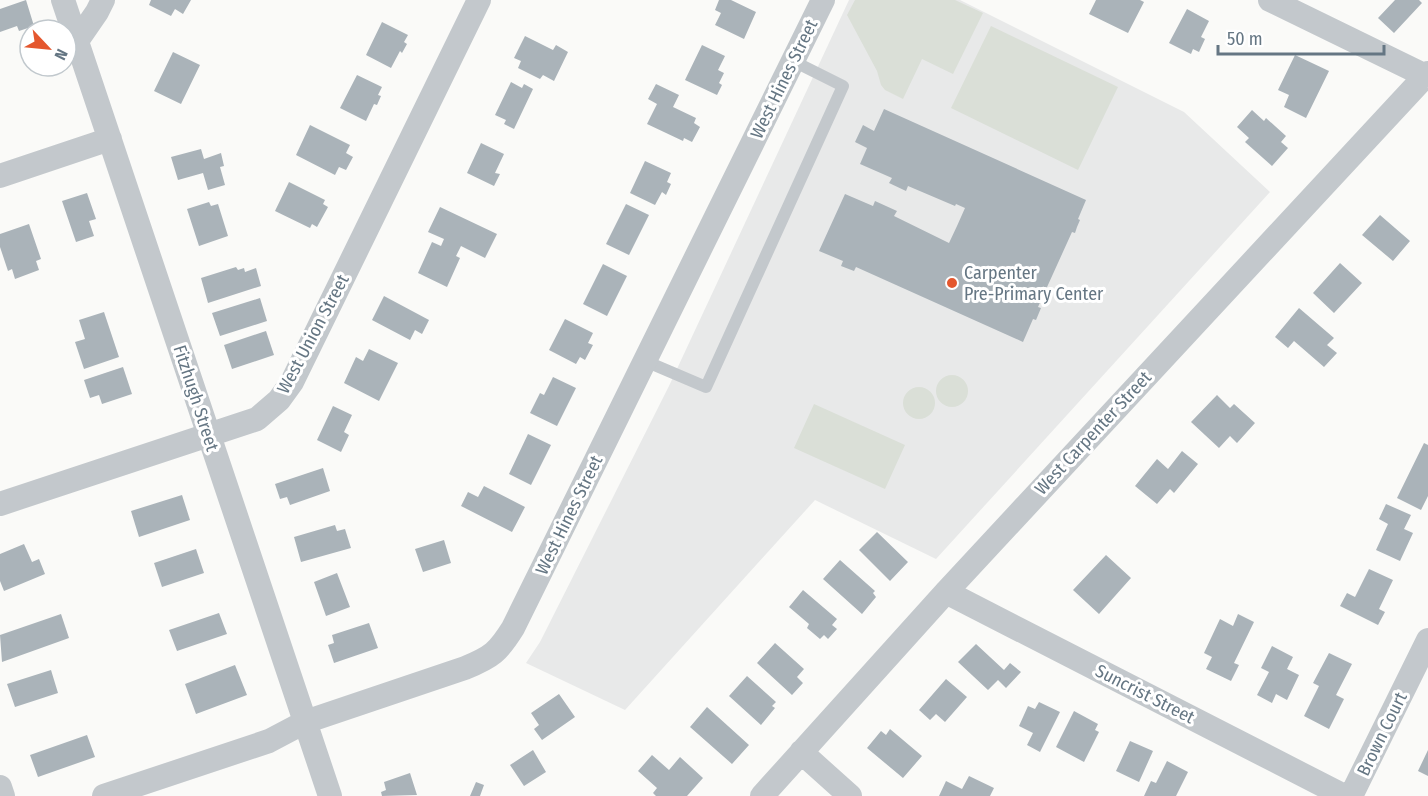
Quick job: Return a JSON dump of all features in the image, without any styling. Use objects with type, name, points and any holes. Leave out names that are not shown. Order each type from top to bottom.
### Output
[{"type":"street","name":"Fitzhugh Street","points":[[63,0],[69,18]]},
{"type":"street","points":[[78,40],[103,0]]},
{"type":"street","name":"West Union Street","points":[[0,504],[257,419],[269,410],[286,391],[479,0]]},
{"type":"street","name":"West Hines Street","points":[[104,796],[268,741],[306,722],[484,661],[499,650],[513,628],[824,0]]},
{"type":"street","points":[[1270,0],[1427,74]]},
{"type":"street","name":"Fitzhugh Street","points":[[78,44],[330,796]]},
{"type":"street","name":"West Carpenter Street","points":[[762,796],[946,592],[1427,74]]},
{"type":"street","points":[[0,176],[110,139]]},
{"type":"street","name":"Suncrist Street","points":[[946,592],[1344,796]]},
{"type":"street","name":"Brown Court","points":[[1351,796],[1428,640]]},
{"type":"street","points":[[801,752],[850,796]]},
{"type":"street","points":[[0,787],[3,796]]},
{"type":"lane","points":[[645,361],[706,387],[843,86],[793,61]]},
{"type":"shaded area","name":"Carpenter Pre-Primary Center","points":[[849,0],[960,0],[1184,112],[1270,192],[936,559],[815,500],[625,710],[526,663],[540,642],[669,386]]},
{"type":"shaded area","points":[[855,0],[955,0],[983,13],[953,74],[922,59],[903,99],[885,90],[881,85],[877,71],[847,15]]},
{"type":"shaded area","points":[[991,26],[1118,87],[1078,170],[951,108]]},
{"type":"shaded area","points":[[952,375],[963,380],[968,391],[963,402],[952,407],[941,402],[936,391],[941,380]]},
{"type":"shaded area","points":[[919,387],[930,392],[935,403],[930,414],[919,419],[908,414],[903,403],[908,392]]},
{"type":"shaded area","points":[[814,404],[905,445],[885,489],[794,448]]},
{"type":"building","points":[[26,0],[32,18],[18,18],[18,28],[17,26],[0,32],[0,9]]},
{"type":"building","points":[[151,0],[191,0],[183,14],[175,9],[171,16],[149,5]]},
{"type":"building","points":[[719,0],[731,0],[756,12],[744,39],[715,25],[721,13],[715,10]]},
{"type":"building","points":[[1096,0],[1140,0],[1144,2],[1128,33],[1089,14]]},
{"type":"building","points":[[1395,0],[1419,0],[1422,3],[1394,33],[1378,18]]},
{"type":"building","points":[[1187,9],[1209,21],[1201,37],[1205,39],[1199,52],[1193,49],[1191,54],[1169,43]]},
{"type":"building","points":[[382,22],[408,35],[404,42],[407,44],[402,53],[400,51],[391,68],[366,55]]},
{"type":"building","points":[[525,36],[553,50],[556,45],[568,52],[554,81],[543,75],[540,79],[518,68],[521,61],[514,58]]},
{"type":"building","points":[[702,45],[725,56],[718,70],[724,73],[717,95],[685,80]]},
{"type":"building","points":[[173,52],[200,65],[181,104],[154,91]]},
{"type":"building","points":[[1295,55],[1329,71],[1306,118],[1284,107],[1289,95],[1278,90]]},
{"type":"building","points":[[357,75],[382,87],[377,105],[374,104],[366,121],[340,108]]},
{"type":"building","points":[[511,82],[522,88],[524,84],[533,89],[514,129],[504,124],[506,120],[495,115]]},
{"type":"building","points":[[656,84],[679,95],[673,107],[696,118],[694,123],[700,127],[692,142],[684,138],[683,141],[647,124],[657,104],[648,99]]},
{"type":"building","points":[[884,109],[1086,200],[1075,233],[1072,232],[1038,307],[1041,308],[1036,320],[1033,319],[1023,342],[856,267],[854,271],[841,266],[843,261],[819,251],[845,194],[873,206],[875,201],[897,211],[894,216],[949,243],[957,226],[965,208],[908,186],[906,191],[889,183],[892,178],[860,164],[867,148],[855,142],[863,125],[874,131]]},
{"type":"building","points":[[1252,110],[1264,121],[1266,118],[1286,136],[1281,142],[1288,148],[1272,166],[1245,142],[1249,138],[1237,127]]},
{"type":"building","points":[[310,125],[350,145],[346,153],[353,157],[346,170],[339,167],[335,175],[296,155]]},
{"type":"building","points":[[481,143],[504,154],[495,173],[500,174],[494,186],[467,173]]},
{"type":"building","points":[[201,149],[204,159],[221,153],[224,166],[220,167],[225,185],[208,190],[203,173],[178,180],[171,157]]},
{"type":"building","points":[[645,161],[671,173],[667,182],[671,184],[666,195],[662,192],[655,205],[630,193]]},
{"type":"building","points":[[289,182],[325,200],[323,204],[328,207],[317,227],[312,224],[310,228],[275,211]]},
{"type":"building","points":[[87,193],[96,219],[89,221],[94,236],[76,242],[62,201]]},
{"type":"building","points":[[209,202],[211,206],[218,204],[228,236],[199,246],[187,209]]},
{"type":"building","points":[[626,204],[649,215],[629,255],[606,244]]},
{"type":"building","points":[[440,207],[497,234],[485,258],[461,246],[456,256],[460,258],[447,287],[418,273],[432,242],[441,246],[444,239],[428,232]]},
{"type":"building","points":[[1380,215],[1410,241],[1393,261],[1362,235]]},
{"type":"building","points":[[29,224],[41,259],[36,261],[39,270],[15,279],[12,269],[8,271],[0,247],[0,234]]},
{"type":"building","points":[[1340,263],[1362,283],[1334,313],[1313,293]]},
{"type":"building","points":[[603,264],[627,276],[607,316],[583,304]]},
{"type":"building","points":[[236,267],[238,270],[244,268],[245,272],[256,268],[261,286],[208,303],[201,278]]},
{"type":"building","points":[[384,296],[429,320],[422,334],[415,330],[410,340],[372,320]]},
{"type":"building","points":[[260,298],[267,321],[220,336],[212,313]]},
{"type":"building","points":[[1299,308],[1334,338],[1327,345],[1337,353],[1324,367],[1294,341],[1288,348],[1275,337]]},
{"type":"building","points":[[104,312],[119,357],[84,369],[75,342],[85,339],[79,320]]},
{"type":"building","points":[[565,319],[593,333],[588,343],[593,345],[585,360],[580,357],[576,364],[549,350]]},
{"type":"building","points":[[266,331],[274,355],[232,369],[224,345]]},
{"type":"building","points":[[369,349],[398,363],[379,401],[344,383],[356,357],[363,361]]},
{"type":"building","points":[[123,367],[132,394],[102,404],[99,395],[90,398],[84,380]]},
{"type":"building","points":[[553,377],[576,388],[557,426],[530,413],[540,393],[544,395]]},
{"type":"building","points":[[1217,395],[1230,408],[1234,404],[1255,423],[1237,443],[1230,436],[1219,448],[1191,422]]},
{"type":"building","points":[[333,406],[352,415],[344,432],[349,435],[341,452],[317,440]]},
{"type":"building","points":[[528,434],[551,445],[531,485],[509,474]]},
{"type":"building","points":[[1424,443],[1428,445],[1428,496],[1421,510],[1397,498]]},
{"type":"building","points":[[1182,451],[1198,464],[1174,493],[1170,489],[1157,504],[1135,486],[1157,459],[1168,469]]},
{"type":"building","points":[[323,468],[330,491],[290,505],[287,497],[280,499],[275,484]]},
{"type":"building","points":[[484,486],[525,507],[512,532],[461,506],[468,492],[478,497]]},
{"type":"building","points":[[182,495],[190,520],[139,537],[131,511]]},
{"type":"building","points":[[1386,504],[1411,515],[1404,529],[1413,533],[1400,561],[1376,550],[1388,524],[1379,519]]},
{"type":"building","points":[[335,525],[337,531],[345,529],[351,548],[301,562],[294,537]]},
{"type":"building","points":[[877,532],[908,562],[890,581],[859,550]]},
{"type":"building","points":[[444,540],[451,563],[423,572],[415,549]]},
{"type":"building","points":[[24,544],[32,562],[39,559],[45,574],[4,591],[0,581],[0,554]]},
{"type":"building","points":[[196,549],[204,573],[162,587],[154,563]]},
{"type":"building","points":[[1106,555],[1131,578],[1099,614],[1073,590]]},
{"type":"building","points":[[840,560],[875,591],[873,593],[876,597],[862,614],[823,579]]},
{"type":"building","points":[[1369,569],[1393,580],[1379,609],[1385,612],[1378,625],[1340,606],[1347,593],[1355,597]]},
{"type":"building","points":[[337,573],[350,607],[326,616],[314,582]]},
{"type":"building","points":[[803,590],[837,619],[832,625],[837,629],[828,639],[824,635],[820,639],[807,628],[809,624],[789,607]]},
{"type":"building","points":[[219,613],[227,634],[177,651],[169,630]]},
{"type":"building","points":[[61,614],[69,638],[2,662],[0,635]]},
{"type":"building","points":[[1238,614],[1254,622],[1234,663],[1239,665],[1231,681],[1206,669],[1212,657],[1204,653],[1220,619],[1233,626]]},
{"type":"building","points":[[369,623],[378,648],[334,663],[328,645],[334,643],[332,635]]},
{"type":"building","points":[[775,643],[804,669],[797,677],[803,683],[792,695],[757,663]]},
{"type":"building","points":[[976,644],[1004,670],[1010,663],[1021,672],[1006,688],[998,680],[988,690],[958,662]]},
{"type":"building","points":[[1272,646],[1293,657],[1287,669],[1299,675],[1287,700],[1276,694],[1272,703],[1257,695],[1269,672],[1261,668]]},
{"type":"building","points":[[1329,653],[1352,664],[1336,695],[1344,699],[1329,729],[1304,716],[1319,686],[1313,683]]},
{"type":"building","points":[[235,665],[247,695],[196,714],[185,684]]},
{"type":"building","points":[[51,670],[58,693],[15,707],[7,684]]},
{"type":"building","points":[[747,676],[776,702],[772,706],[775,708],[761,725],[729,696]]},
{"type":"building","points":[[946,679],[967,697],[945,722],[936,714],[930,720],[919,710]]},
{"type":"building","points":[[559,694],[575,717],[542,740],[534,729],[539,725],[531,713]]},
{"type":"building","points":[[1039,702],[1060,712],[1040,752],[1027,745],[1033,733],[1019,726],[1028,706],[1035,709]]},
{"type":"building","points":[[707,707],[749,745],[732,764],[690,727]]},
{"type":"building","points":[[1074,711],[1098,724],[1095,730],[1099,732],[1084,762],[1056,747]]},
{"type":"building","points":[[890,729],[922,756],[903,778],[867,748],[881,731],[886,735]]},
{"type":"building","points":[[87,735],[95,757],[38,777],[30,755]]},
{"type":"building","points":[[1130,741],[1153,751],[1139,782],[1116,771]]},
{"type":"building","points":[[533,750],[546,772],[524,786],[510,765]]},
{"type":"building","points":[[1428,750],[1428,776],[1418,771]]},
{"type":"building","points":[[652,755],[669,770],[680,757],[703,778],[687,796],[656,796],[653,793],[657,788],[638,771]]},
{"type":"building","points":[[1167,761],[1188,772],[1176,796],[1144,796],[1151,781],[1156,783]]},
{"type":"building","points":[[410,773],[417,795],[382,796],[381,792],[386,790],[384,782]]},
{"type":"building","points":[[969,776],[994,788],[990,796],[939,796],[946,781],[962,789]]},
{"type":"building","points":[[476,782],[484,785],[480,796],[470,796]]},
{"type":"place","name":"Carpenter Pre-Primary Center","points":[[952,283]]}]
